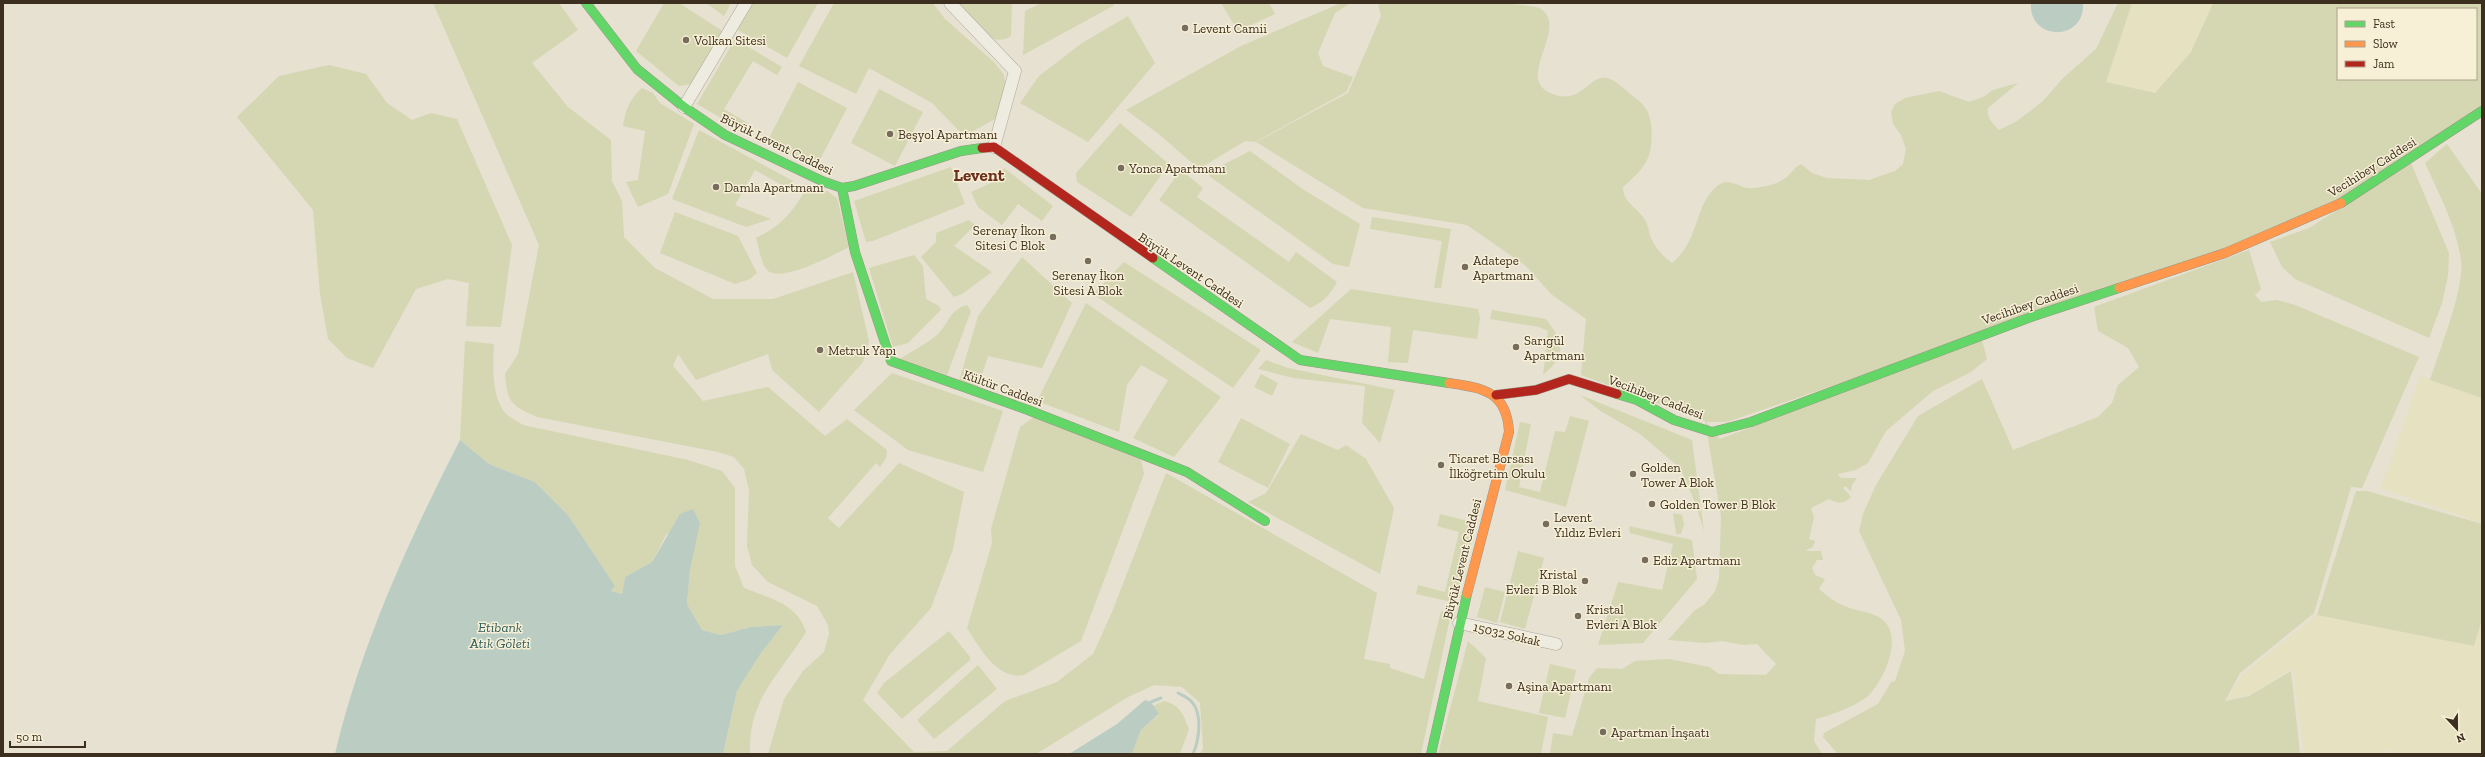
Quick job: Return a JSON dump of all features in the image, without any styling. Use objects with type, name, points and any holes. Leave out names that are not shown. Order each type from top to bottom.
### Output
[{"type":"street","name":"Büyük Levent Caddesi","points":[[586,3],[637,69],[684,107],[725,135],[822,181],[842,188],[854,186],[961,151],[994,147],[1293,357],[1300,360],[1468,386],[1487,390],[1496,396],[1507,412],[1509,432],[1459,623],[1431,754]]},
{"type":"street","points":[[684,107],[746,3]]},
{"type":"street","points":[[950,3],[1016,71],[994,147]]},
{"type":"street","name":"Vecihibey Caddesi","points":[[1496,396],[1536,390],[1569,379],[1637,400],[1674,420],[1712,432],[1751,422],[2034,316],[2224,252],[2262,237],[2339,204],[2482,111]]},
{"type":"street","name":"Kültür Caddesi","points":[[842,188],[855,252],[891,361],[1028,410],[1187,472],[1265,521]]},
{"type":"street","name":"15032 Sokak","points":[[1459,623],[1556,644]]},
{"type":"shaded area","points":[[2132,3],[2213,3],[2191,52],[2155,93],[2106,82]]},
{"type":"shaded area","points":[[2420,376],[2482,398],[2482,523],[2381,488]]},
{"type":"shaded area","points":[[2317,615],[2474,646],[2482,619],[2482,754],[2393,754],[2388,749],[2383,754],[2304,754],[2293,668],[2251,694],[2228,699],[2243,674]]},
{"type":"green space","points":[[433,3],[559,3],[578,30],[532,63],[568,107],[611,140],[612,181],[622,201],[624,237],[655,268],[713,299],[773,299],[853,272],[869,341],[863,362],[819,412],[772,370],[768,354],[696,380],[678,354],[673,366],[703,401],[768,387],[825,436],[847,419],[887,450],[886,458],[880,467],[876,463],[828,518],[839,528],[899,463],[964,492],[953,549],[931,608],[890,654],[863,700],[914,752],[947,751],[1005,701],[1057,682],[1093,654],[1112,612],[1166,473],[1377,593],[1364,659],[1390,664],[1390,668],[1424,679],[1441,611],[1451,613],[1421,754],[1200,754],[1203,748],[1200,703],[1182,687],[1154,685],[1128,697],[1036,754],[768,754],[784,699],[803,671],[824,652],[829,634],[828,625],[817,606],[768,582],[752,565],[747,546],[749,490],[744,469],[734,457],[718,452],[537,417],[516,406],[512,402],[507,391],[505,374],[518,354],[539,245]]},
{"type":"green space","points":[[664,3],[679,3],[724,32],[692,84],[679,86],[636,51]]},
{"type":"green space","points":[[706,3],[731,3],[724,16]]},
{"type":"green space","points":[[751,3],[818,3],[787,58],[736,29]]},
{"type":"green space","points":[[834,3],[933,3],[945,19],[995,63],[1004,75],[1005,83],[997,118],[964,136],[932,103],[869,68],[856,94],[799,66]]},
{"type":"green space","points":[[958,3],[1012,3],[1011,36],[1003,40],[988,36],[981,31]]},
{"type":"green space","points":[[1041,3],[1115,3],[1113,6],[1023,55],[1025,11]]},
{"type":"green space","points":[[1221,3],[1269,3],[1275,14],[1238,31]]},
{"type":"green space","points":[[1341,3],[1351,3],[1335,13],[1318,53],[1323,66],[1353,77],[1346,92],[1255,142],[1245,141],[1199,169],[1160,135],[1126,110],[1241,46]]},
{"type":"green space","points":[[1378,3],[1489,3],[1530,6],[1541,9],[1548,17],[1549,28],[1547,40],[1539,65],[1538,76],[1541,86],[1550,93],[1561,96],[1570,96],[1600,78],[1607,78],[1613,80],[1640,102],[1649,114],[1652,136],[1648,157],[1641,169],[1623,187],[1627,200],[1645,220],[1656,247],[1672,263],[1688,244],[1709,195],[1721,184],[1726,182],[1748,188],[1767,186],[1785,179],[1801,164],[1812,173],[1827,178],[1869,180],[1895,171],[1903,164],[1906,149],[1901,135],[1893,124],[1891,112],[1895,104],[1905,98],[1939,91],[1969,102],[1983,97],[1993,90],[2018,83],[1988,108],[1990,120],[1999,130],[2017,121],[2043,101],[2063,78],[2096,49],[2118,3],[2132,3],[2106,82],[2155,93],[2191,52],[2213,3],[2482,3],[2482,108],[2338,201],[2224,251],[1727,422],[1706,422],[1720,439],[1982,340],[1987,359],[1971,372],[1933,391],[1886,431],[1868,463],[1856,470],[1837,474],[1841,478],[1857,478],[1852,485],[1851,491],[1845,486],[1843,488],[1851,497],[1846,501],[1840,502],[1835,502],[1829,499],[1811,508],[1814,517],[1809,539],[1815,541],[1813,547],[1805,551],[1821,551],[1823,560],[1817,560],[1812,568],[1815,575],[1825,579],[1819,589],[1843,605],[1852,609],[1873,614],[1882,619],[1890,631],[1892,640],[1889,660],[1881,678],[1871,693],[1860,702],[1816,719],[1814,741],[1822,754],[1550,754],[1553,733],[1572,736],[1589,678],[1597,668],[1622,669],[1635,661],[1669,659],[1709,667],[1719,674],[1766,675],[1776,664],[1757,644],[1744,645],[1722,641],[1707,643],[1668,640],[1694,611],[1705,604],[1715,591],[1719,579],[1721,516],[1705,421],[1581,375],[1586,319],[1551,294],[1526,266],[1467,225],[1363,208],[1256,142],[1348,93],[1381,16]]},
{"type":"green space","points":[[1128,16],[1155,63],[1088,142],[1020,103],[1039,76],[1082,43]]},
{"type":"green space","points":[[735,39],[782,67],[777,75],[753,61],[724,109],[748,123],[744,131],[697,104]]},
{"type":"green space","points":[[329,65],[366,74],[387,103],[412,120],[431,113],[457,119],[512,245],[501,327],[466,326],[469,283],[448,279],[416,289],[373,368],[347,358],[328,339],[320,294],[313,210],[237,117],[279,76]]},
{"type":"green space","points":[[798,82],[847,108],[816,167],[767,142]]},
{"type":"green space","points":[[642,88],[653,93],[660,103],[694,124],[668,194],[638,207],[626,182],[638,180],[645,131],[623,126],[629,105],[634,96]]},
{"type":"green space","points":[[879,89],[923,112],[895,166],[851,143]]},
{"type":"green space","points":[[1120,123],[1169,164],[1131,217],[1077,182],[1076,173]]},
{"type":"green space","points":[[699,130],[793,181],[789,189],[755,170],[735,205],[771,219],[746,227],[672,199]]},
{"type":"green space","points":[[2447,144],[2482,194],[2482,398],[2430,380],[2455,303],[2461,272],[2459,247],[2455,234],[2425,163]]},
{"type":"green space","points":[[1250,151],[1304,190],[1360,224],[1349,267],[1333,264],[1209,176],[1209,172]]},
{"type":"green space","points":[[2411,163],[2449,253],[2448,276],[2442,303],[2429,338],[2295,279],[2282,267],[2270,242],[2309,228]]},
{"type":"green space","points":[[951,167],[965,204],[873,241],[866,242],[854,201]]},
{"type":"green space","points":[[1004,168],[1053,206],[1042,221],[1018,204],[1002,225],[978,207],[971,192],[993,182]]},
{"type":"green space","points":[[1181,170],[1203,188],[1197,197],[1289,262],[1296,252],[1337,282],[1329,294],[1318,304],[1310,308],[1159,200]]},
{"type":"green space","points":[[805,191],[827,191],[837,198],[849,247],[821,261],[795,271],[774,273],[767,270],[762,260],[756,238],[773,229],[785,219]]},
{"type":"green space","points":[[675,212],[738,236],[757,273],[750,279],[735,284],[660,253]]},
{"type":"green space","points":[[1372,217],[1451,229],[1441,288],[1434,288],[1442,241],[1370,229]]},
{"type":"green space","points":[[969,220],[975,225],[954,246],[992,272],[962,294],[954,297],[921,257],[936,242],[936,233]]},
{"type":"green space","points":[[2249,250],[2261,289],[2255,295],[2261,302],[2277,300],[2295,305],[2419,357],[2362,488],[2351,487],[2314,613],[2240,673],[2225,701],[2249,696],[2291,671],[2300,754],[1838,754],[1823,737],[1824,733],[1878,704],[1891,682],[1895,681],[1905,651],[1901,620],[1859,531],[1863,514],[1876,485],[1918,416],[1982,379],[2013,450],[2098,417],[2112,403],[2118,385],[2139,367],[2128,348],[2098,331],[2094,307]]},
{"type":"green space","points":[[914,255],[923,266],[926,299],[939,306],[941,310],[908,343],[893,347],[869,268]]},
{"type":"green space","points":[[1022,257],[1072,303],[1042,368],[988,356],[978,387],[959,381],[978,316]]},
{"type":"green space","points":[[1124,262],[1261,350],[1233,388],[1093,294]]},
{"type":"green space","points":[[1351,289],[1478,309],[1480,318],[1477,339],[1413,330],[1408,363],[1388,362],[1391,327],[1330,319],[1318,353],[1292,342]]},
{"type":"green space","points":[[1086,303],[1221,397],[1174,457],[1133,438],[1168,380],[1141,365],[1127,385],[1119,432],[1037,401]]},
{"type":"green space","points":[[967,305],[971,311],[947,375],[900,359],[937,335],[957,310]]},
{"type":"green space","points":[[1492,310],[1546,319],[1556,335],[1560,348],[1556,361],[1551,368],[1543,375],[1548,331],[1539,327],[1490,319]]},
{"type":"green space","points":[[465,341],[494,344],[494,380],[497,398],[505,413],[523,425],[688,460],[722,471],[735,488],[735,566],[744,588],[781,603],[789,608],[802,622],[806,632],[767,688],[760,702],[754,718],[751,734],[750,754],[723,754],[737,691],[761,653],[783,625],[751,627],[721,635],[702,630],[687,604],[690,569],[667,533],[652,562],[625,577],[622,594],[611,591],[590,549],[568,515],[535,482],[489,464],[460,440]]},
{"type":"green space","points":[[1266,360],[1288,368],[1395,390],[1380,443],[1362,423],[1365,386],[1293,378],[1258,369]]},
{"type":"green space","points":[[892,373],[1003,411],[983,472],[908,450],[854,410]]},
{"type":"green space","points":[[1261,374],[1278,383],[1272,396],[1254,387]]},
{"type":"green space","points":[[1580,395],[1692,440],[1704,531],[1694,500],[1680,468],[1640,434],[1599,410]]},
{"type":"green space","points":[[1570,416],[1589,421],[1566,507],[1505,490],[1520,422],[1531,424],[1519,487],[1540,492],[1555,431],[1565,432]]},
{"type":"green space","points":[[1034,417],[1141,460],[1144,474],[1081,641],[1024,675],[1015,675],[1006,673],[990,661],[967,628],[992,543],[991,529],[1020,427]]},
{"type":"green space","points":[[1241,418],[1290,444],[1268,488],[1218,462]]},
{"type":"green space","points":[[1301,434],[1338,450],[1346,445],[1366,459],[1394,508],[1380,574],[1248,502],[1266,493]]},
{"type":"green space","points":[[2356,491],[2367,491],[2482,524],[2482,619],[2474,646],[2317,615]]},
{"type":"green space","points":[[1673,513],[1682,515],[1684,524],[1681,534],[1676,534]]},
{"type":"green space","points":[[1440,514],[1476,523],[1456,603],[1416,594],[1418,585],[1445,592],[1459,532],[1437,526]]},
{"type":"green space","points":[[1629,526],[1692,540],[1697,579],[1643,643],[1598,645],[1618,582],[1662,590],[1673,544],[1630,533]]},
{"type":"green space","points":[[1518,551],[1544,558],[1525,629],[1500,622]]},
{"type":"green space","points":[[1485,587],[1505,592],[1497,623],[1477,617]]},
{"type":"green space","points":[[949,631],[970,657],[970,660],[902,719],[877,693],[884,683]]},
{"type":"green space","points":[[1468,641],[1486,658],[1478,701],[1548,717],[1541,754],[1438,754]]},
{"type":"green space","points":[[1550,664],[1576,670],[1565,718],[1539,713]]},
{"type":"green space","points":[[978,665],[997,689],[934,739],[917,720]]},
{"type":"green space","points":[[1164,701],[1174,705],[1180,711],[1189,729],[1180,754],[1132,754],[1141,730],[1159,715],[1153,706]]},
{"type":"water","points":[[2031,3],[2083,3],[2081,16],[2075,25],[2067,31],[2057,32],[2047,30],[2038,25],[2032,16]]},
{"type":"water","name":"Etibank Atık Göleti","points":[[460,440],[489,464],[535,482],[568,515],[615,586],[611,591],[622,594],[625,577],[652,562],[680,514],[693,509],[700,523],[690,569],[687,604],[702,630],[721,635],[751,627],[783,625],[761,653],[737,691],[723,754],[335,754],[358,673],[388,593],[405,554]]},
{"type":"water","points":[[1145,700],[1151,702],[1159,714],[1141,730],[1132,754],[1069,754],[1117,724]]},
{"type":"waterway","points":[[1178,693],[1191,701],[1198,714],[1199,728],[1193,754]]},
{"type":"waterway","points":[[1151,702],[1161,698]]},
{"type":"traffic: fast","points":[[586,3],[637,69],[684,107],[725,135],[822,181],[842,188],[854,186],[961,151],[982,148]]},
{"type":"traffic: fast","points":[[2341,203],[2482,111]]},
{"type":"traffic: fast","points":[[842,188],[855,252],[891,361],[1028,410],[1187,472],[1265,521]]},
{"type":"traffic: fast","points":[[1153,258],[1300,360],[1449,383]]},
{"type":"traffic: fast","points":[[1617,394],[1637,400],[1674,420],[1712,432],[1751,422],[2034,316],[2119,288]]},
{"type":"traffic: fast","points":[[1431,754],[1467,594]]},
{"type":"traffic: slow","points":[[2119,288],[2225,253],[2341,203]]},
{"type":"traffic: slow","points":[[1449,383],[1473,387],[1491,394],[1504,408],[1509,432],[1467,594]]},
{"type":"traffic: jam","points":[[982,148],[994,147],[1153,258]]},
{"type":"traffic: jam","points":[[1496,395],[1536,390],[1569,379],[1617,394]]},
{"type":"place","name":"Levent Camii","points":[[1185,28]]},
{"type":"place","name":"Volkan Sitesi","points":[[686,40]]},
{"type":"place","name":"Beşyol Apartmanı","points":[[890,134]]},
{"type":"place","name":"Yonca Apartmanı","points":[[1121,168]]},
{"type":"place","name":"Damla Apartmanı","points":[[716,187]]},
{"type":"place","name":"Serenay İkon Sitesi C Blok","points":[[1053,237]]},
{"type":"place","name":"Serenay İkon Sitesi A Blok","points":[[1088,261]]},
{"type":"place","name":"Adatepe Apartmanı","points":[[1465,267]]},
{"type":"place","name":"Sarıgül Apartmanı","points":[[1516,347]]},
{"type":"place","name":"Metruk Yapı","points":[[820,350]]},
{"type":"place","name":"Ticaret Borsası İlköğretim Okulu","points":[[1441,465]]},
{"type":"place","name":"Golden Tower A Blok","points":[[1633,474]]},
{"type":"place","name":"Golden Tower B Blok","points":[[1652,504]]},
{"type":"place","name":"Levent Yıldız Evleri","points":[[1546,524]]},
{"type":"place","name":"Ediz Apartmanı","points":[[1645,560]]},
{"type":"place","name":"Kristal Evleri B Blok","points":[[1585,581]]},
{"type":"place","name":"Kristal Evleri A Blok","points":[[1578,616]]},
{"type":"place","name":"Aşina Apartmanı","points":[[1509,686]]},
{"type":"place","name":"Apartman İnşaatı","points":[[1603,732]]},
{"type":"district","name":"Levent","points":[[979,175]]}]
